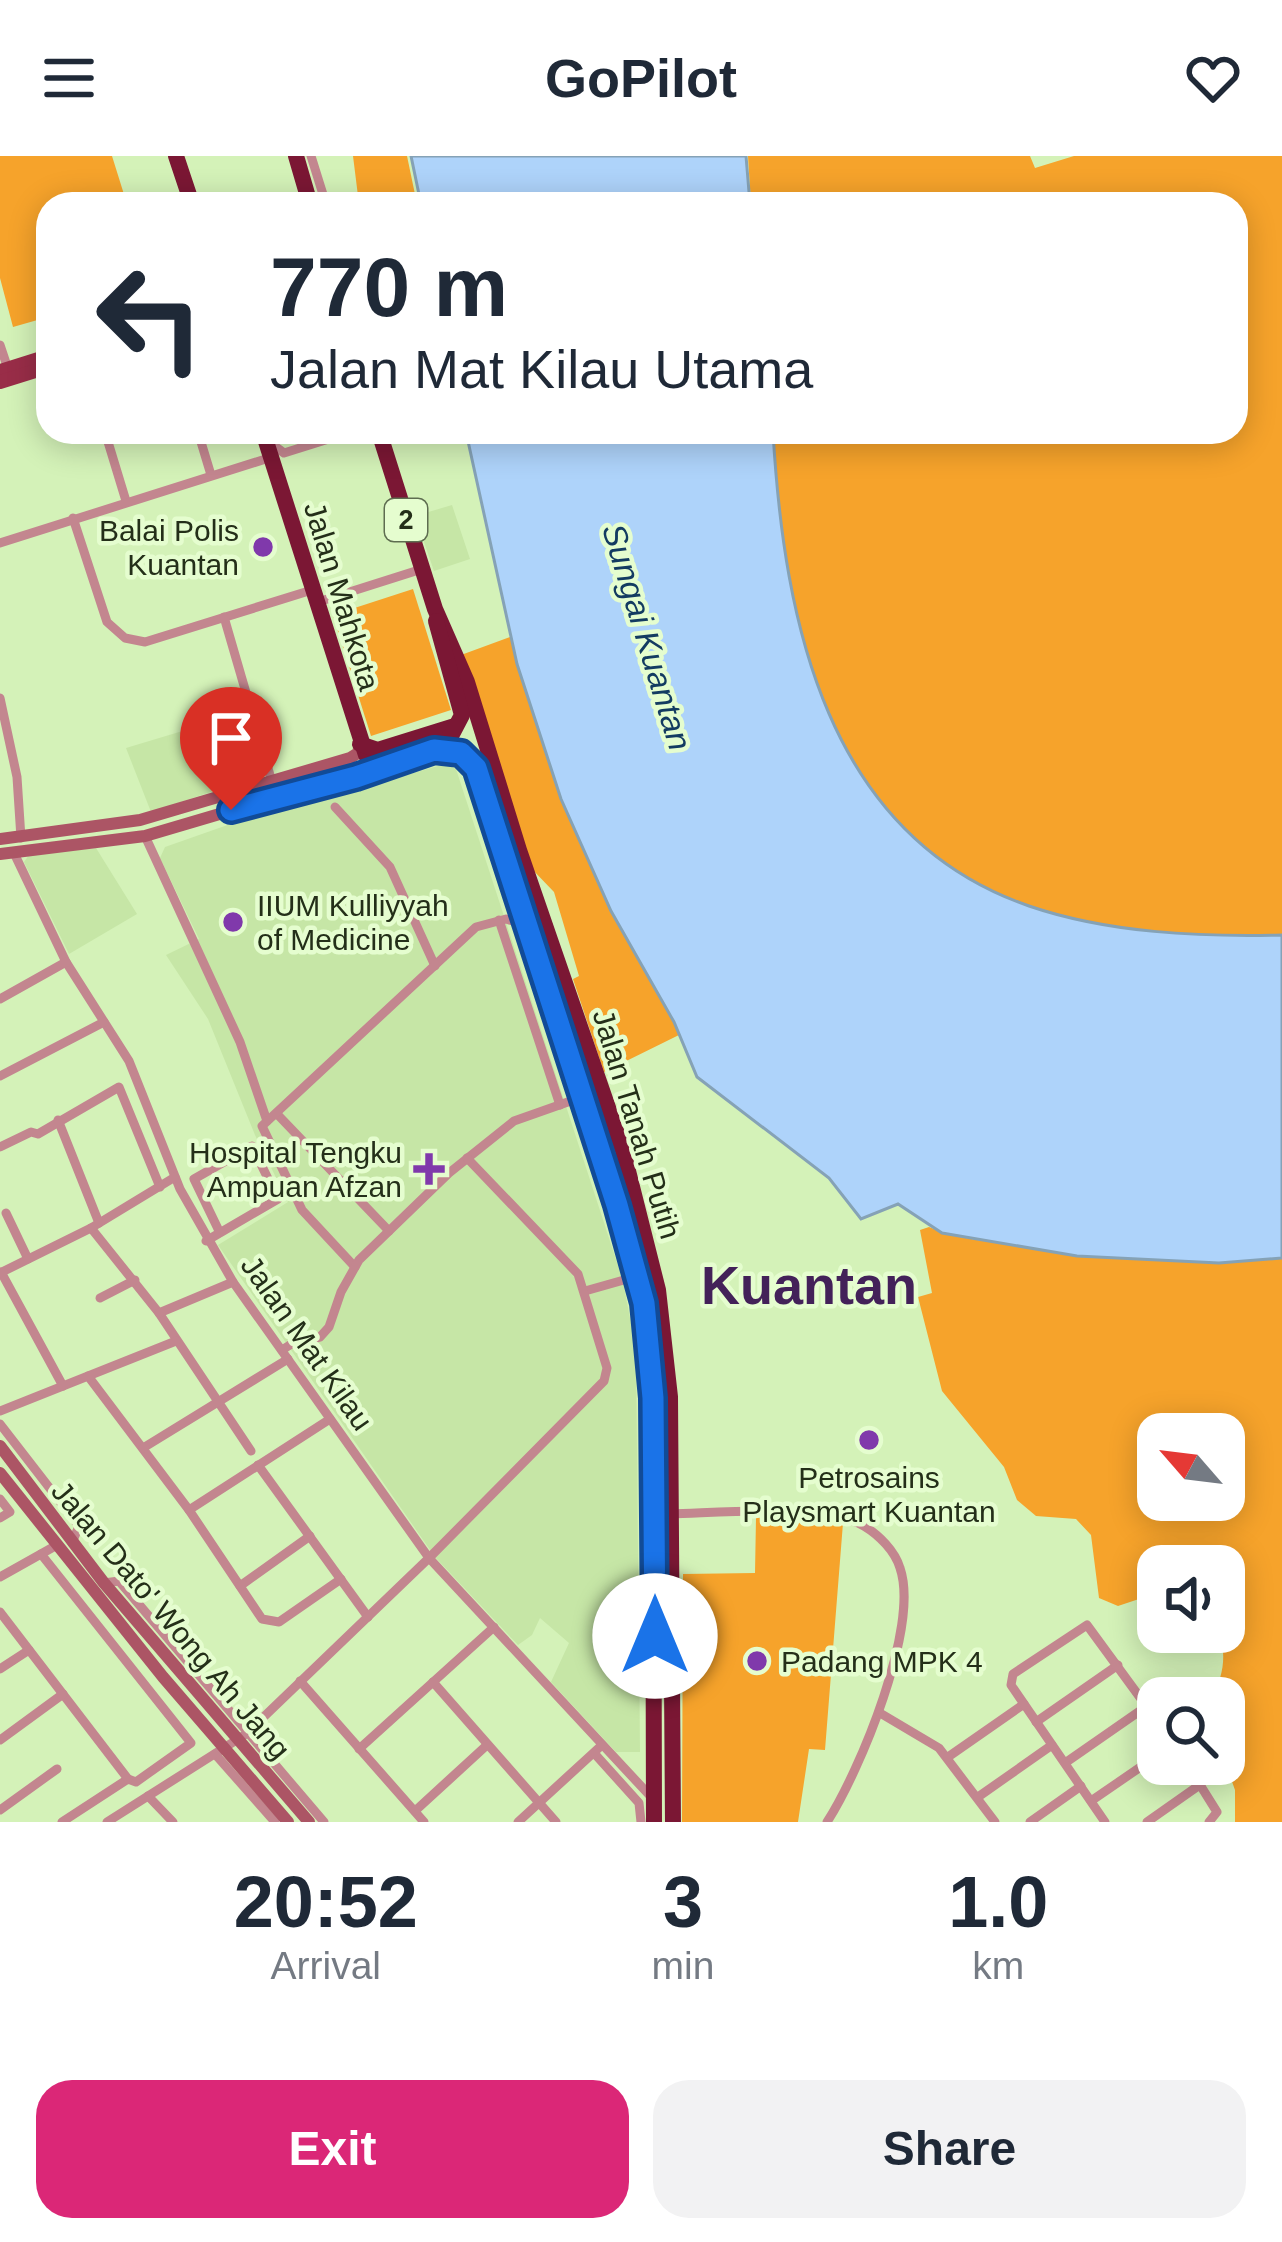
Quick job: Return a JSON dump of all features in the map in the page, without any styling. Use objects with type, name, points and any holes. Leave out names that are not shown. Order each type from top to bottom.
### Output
[{"type":"highway","points":[[296,156],[306,192]]},
{"type":"highway","points":[[180,157],[188,192]]},
{"type":"highway","name":"Jalan Mahkota","points":[[268,444],[355,751],[383,766]]},
{"type":"highway","name":"2","points":[[383,444],[435,609]]},
{"type":"highway","points":[[383,766],[434,750],[460,722],[462,709],[439,638],[435,609]]},
{"type":"highway","name":"Jalan Tanah Putih","points":[[435,609],[454,645],[532,886],[531,919],[569,1102],[594,1134],[601,1152],[649,1330],[654,1822]]},
{"type":"highway","points":[[355,751],[378,750],[460,722]]},
{"type":"highway","name":"Jalan Tanah Putih","points":[[434,750],[458,752],[472,761],[623,1151],[662,1312],[670,1397],[673,1822]]},
{"type":"highway","points":[[531,919],[532,886]]},
{"type":"highway","points":[[601,1152],[594,1112],[596,1105],[606,1106]]},
{"type":"main road","points":[[3,374],[36,361]]},
{"type":"main road","points":[[3,374],[36,369]]},
{"type":"main road","points":[[0,839],[140,820],[272,782],[355,751],[356,777]]},
{"type":"main road","points":[[7,854],[145,836],[383,766]]},
{"type":"main road","points":[[255,787],[261,793],[258,802]]},
{"type":"main road","name":"Jalan Dato' Wong Ah Jang","points":[[0,1446],[72,1544],[191,1676],[231,1744],[288,1822]]},
{"type":"main road","name":"Jalan Dato' Wong Ah Jang","points":[[0,1473],[163,1677],[309,1822]]},
{"type":"street","points":[[311,156],[322,192]]},
{"type":"street","points":[[0,345],[3,374]]},
{"type":"street","points":[[109,444],[126,501]]},
{"type":"street","points":[[202,444],[211,475]]},
{"type":"street","points":[[0,543],[211,475],[264,444]]},
{"type":"street","points":[[270,444],[284,453],[313,444]]},
{"type":"street","points":[[73,518],[107,622],[125,638],[146,642],[224,617],[422,569]]},
{"type":"street","points":[[224,617],[272,782]]},
{"type":"street","points":[[0,698],[17,777],[21,838]]},
{"type":"street","points":[[335,807],[389,867],[436,966]]},
{"type":"street","points":[[145,836],[240,1042],[267,1121]]},
{"type":"street","name":"Jalan Mat Kilau","points":[[7,854],[66,962],[129,1061],[175,1177],[233,1282],[429,1558],[598,1749],[653,1799]]},
{"type":"street","points":[[499,920],[531,919]]},
{"type":"street","points":[[355,1267],[302,1210],[262,1132],[267,1121],[476,928],[499,920],[531,919]]},
{"type":"street","points":[[143,1448],[285,1355],[293,1343],[320,1337],[355,1267],[466,1158],[514,1121],[569,1102],[499,920]]},
{"type":"street","points":[[1,995],[66,962]]},
{"type":"street","points":[[0,1076],[104,1022]]},
{"type":"street","points":[[0,1147],[31,1132],[38,1134],[119,1087],[160,1186]]},
{"type":"street","points":[[278,1114],[389,1231]]},
{"type":"street","points":[[58,1120],[95,1226],[251,1451]]},
{"type":"street","points":[[206,1240],[220,1233],[278,1199],[252,1146],[194,1179],[220,1233]]},
{"type":"street","points":[[107,1822],[231,1744],[429,1558],[604,1382],[607,1368],[585,1292],[572,1265],[466,1158]]},
{"type":"street","points":[[63,1386],[0,1272],[95,1226],[175,1177]]},
{"type":"street","points":[[5,1213],[28,1259]]},
{"type":"street","points":[[585,1292],[638,1276]]},
{"type":"street","points":[[100,1298],[135,1280]]},
{"type":"street","points":[[159,1313],[233,1282]]},
{"type":"street","points":[[0,1412],[176,1341]]},
{"type":"street","points":[[88,1376],[266,1622],[280,1622],[341,1579]]},
{"type":"street","points":[[189,1510],[331,1419]]},
{"type":"street","points":[[0,1424],[79,1526],[72,1544]]},
{"type":"street","points":[[258,1466],[368,1617]]},
{"type":"street","points":[[0,1499],[5,1515]]},
{"type":"street","points":[[671,1514],[827,1516],[863,1526],[899,1564],[904,1587],[880,1713],[855,1775],[827,1822]]},
{"type":"street","points":[[240,1586],[310,1536]]},
{"type":"street","points":[[0,1577],[57,1545]]},
{"type":"street","points":[[0,1612],[128,1779],[136,1782],[191,1743],[40,1554]]},
{"type":"street","points":[[1105,1822],[1011,1684],[1013,1674],[1082,1625],[1092,1628],[1137,1692]]},
{"type":"street","points":[[359,1749],[494,1628]]},
{"type":"street","points":[[0,1669],[29,1650]]},
{"type":"street","points":[[1036,1722],[1118,1665]]},
{"type":"street","points":[[148,1687],[163,1677]]},
{"type":"street","points":[[300,1682],[424,1822]]},
{"type":"street","points":[[433,1682],[556,1822]]},
{"type":"street","points":[[0,1740],[63,1694]]},
{"type":"street","points":[[947,1757],[1024,1704]]},
{"type":"street","points":[[880,1713],[931,1740],[995,1822]]},
{"type":"street","points":[[1065,1763],[1137,1713]]},
{"type":"street","points":[[231,1744],[275,1822]]},
{"type":"street","points":[[231,1744],[324,1822]]},
{"type":"street","points":[[415,1811],[487,1745]]},
{"type":"street","points":[[978,1797],[1052,1745]]},
{"type":"street","points":[[521,1821],[598,1749],[639,1803],[641,1822]]},
{"type":"street","points":[[0,1810],[57,1769]]},
{"type":"street","points":[[1091,1801],[1137,1769]]},
{"type":"street","points":[[62,1822],[128,1779]]},
{"type":"street","points":[[1148,1822],[1200,1785]]},
{"type":"street","points":[[1202,1785],[1217,1812],[1209,1822]]},
{"type":"street","points":[[1030,1822],[1081,1786]]},
{"type":"street","points":[[148,1796],[173,1822]]},
{"type":"shaded area","points":[[0,156],[112,156],[123,192],[36,192],[36,320],[13,327],[0,278]]},
{"type":"shaded area","points":[[353,156],[407,156],[414,192],[358,192]]},
{"type":"shaded area","points":[[748,156],[1030,156],[1035,168],[1074,156],[1282,156],[1282,935],[1154,931],[1059,915],[960,873],[904,829],[861,775],[829,714],[805,647],[789,576],[774,444],[1248,444],[1248,192],[750,192]]},
{"type":"shaded area","points":[[452,505],[470,559],[434,571],[415,516]]},
{"type":"shaded area","points":[[413,589],[451,710],[371,736],[333,615]]},
{"type":"shaded area","points":[[510,637],[561,799],[611,911],[681,1034],[604,1072],[573,979],[579,976],[554,892],[530,867],[461,655]]},
{"type":"shaded area","points":[[219,720],[226,743],[256,748],[264,774],[151,812],[126,748]]},
{"type":"shaded area","name":"Hospital Tengku Ampuan Afzan","points":[[445,764],[456,769],[623,1281],[636,1350],[640,1752],[616,1752],[551,1682],[569,1643],[540,1618],[532,1635],[518,1645],[435,1557],[218,1245],[288,1202],[208,1019],[166,955],[199,939],[160,858],[165,847],[279,807],[281,811]]},
{"type":"shaded area","points":[[96,848],[137,914],[69,954],[24,862],[29,855]]},
{"type":"shaded area","points":[[929,1227],[974,1240],[1119,1258],[1282,1258],[1282,1822],[1235,1822],[1233,1785],[1245,1785],[1245,1677],[1220,1677],[1223,1653],[1245,1653],[1245,1545],[1137,1545],[1137,1600],[1118,1606],[1099,1598],[1091,1535],[1076,1519],[1036,1516],[1017,1500],[1004,1467],[942,1391],[918,1297],[932,1293],[920,1230]]},
{"type":"shaded area","name":"Padang MPK 4","points":[[816,1517],[843,1523],[825,1750],[809,1749],[798,1822],[682,1822],[683,1574],[755,1573],[756,1518]]},
{"type":"water","points":[[411,156],[746,156],[749,192],[418,192]]},
{"type":"water","name":"Sungai Kuantan","points":[[469,444],[774,444],[789,576],[805,647],[829,714],[862,775],[905,829],[960,873],[1059,915],[1154,931],[1282,935],[1282,1258],[1219,1263],[1077,1256],[942,1233],[898,1204],[861,1219],[829,1178],[697,1077],[674,1022],[611,911],[561,799],[517,664]]},
{"type":"place","name":"Balai Polis Kuantan","points":[[263,547]]},
{"type":"place","name":"IIUM Kulliyyah of Medicine","points":[[233,922]]},
{"type":"place","name":"Hospital Tengku Ampuan Afzan","points":[[429,1169]]},
{"type":"place","name":"Petrosains Playsmart Kuantan","points":[[869,1440]]},
{"type":"place","name":"Padang MPK 4","points":[[757,1661]]},
{"type":"district","name":"Kuantan","points":[[809,1285]]},
{"type":"route","points":[[231,810],[356,777],[434,750],[461,753],[476,768],[617,1205],[644,1303],[652,1357],[655,1636]]}]
